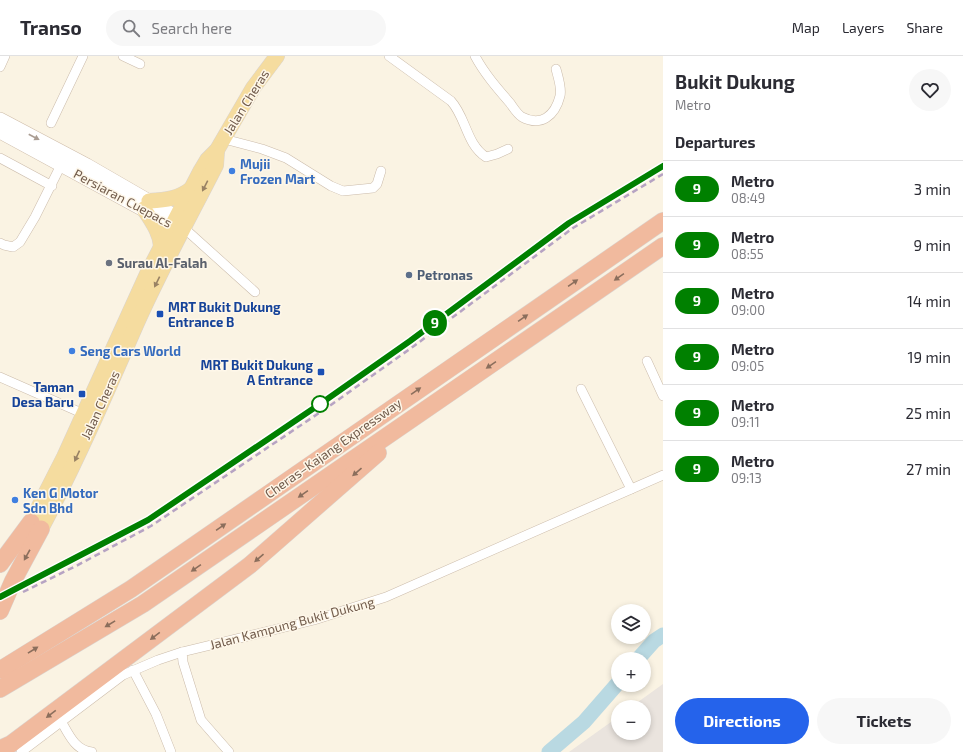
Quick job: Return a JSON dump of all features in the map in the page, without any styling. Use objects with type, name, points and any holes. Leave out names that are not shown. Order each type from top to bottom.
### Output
[{"type":"highway","name":"Cheras–Kajang Expressway","points":[[0,670],[131,589],[663,221]]},
{"type":"highway","name":"Cheras–Kajang Expressway","points":[[0,689],[143,604],[663,246]]},
{"type":"highway","points":[[0,749],[11,744],[250,565],[439,401]]},
{"type":"highway","points":[[0,564],[36,525]]},
{"type":"highway","points":[[0,611],[36,525]]},
{"type":"main road","name":"Jalan Cheras","points":[[36,525],[56,502],[123,357],[192,188],[207,160],[220,144],[253,88],[277,56]]},
{"type":"main road","name":"Jalan Cheras","points":[[36,525],[51,484],[147,274],[161,246],[216,165],[220,144]]},
{"type":"main road","points":[[161,246],[160,237],[147,205],[175,198],[192,188]]},
{"type":"street","points":[[0,67],[5,56]]},
{"type":"street","points":[[51,123],[84,56]]},
{"type":"street","points":[[123,56],[140,64]]},
{"type":"street","points":[[389,56],[456,107],[475,147],[482,155],[486,157],[508,149]]},
{"type":"street","points":[[475,56],[482,68],[520,116],[532,120],[543,120],[552,114],[561,96],[560,82],[556,69]]},
{"type":"street","name":"Persiaran Cuepacs","points":[[0,119],[178,223]]},
{"type":"street","name":"Persiaran Cuepacs","points":[[0,132],[61,165],[147,205]]},
{"type":"street","points":[[220,144],[238,143],[262,149],[286,158],[331,186],[343,191],[373,188],[377,184],[382,171]]},
{"type":"street","points":[[0,158],[52,186]]},
{"type":"street","points":[[0,244],[13,247],[20,242],[52,186],[61,165]]},
{"type":"street","points":[[178,223],[255,292]]},
{"type":"street","points":[[647,361],[663,396]]},
{"type":"street","points":[[0,377],[84,414]]},
{"type":"street","points":[[581,389],[630,489]]},
{"type":"street","name":"Jalan Kampung Bukit Dukung","points":[[22,752],[123,675],[133,670],[182,652],[314,620],[386,597],[663,475]]},
{"type":"street","points":[[182,652],[183,662],[201,720],[229,752]]},
{"type":"street","points":[[133,670],[156,714],[171,752]]},
{"type":"street","points":[[61,721],[72,740],[79,747],[92,752]]},
{"type":"shaded area","points":[[663,684],[663,752],[569,752],[611,722],[611,740],[651,740],[651,700],[641,700]]},
{"type":"waterway","points":[[644,652],[654,641],[663,635]]},
{"type":"waterway","points":[[549,752],[584,722],[611,691]]},
{"type":"railway","points":[[0,597],[148,520],[323,402],[410,341],[569,223],[663,166]]},
{"type":"railway","points":[[23,592],[151,526],[328,407],[414,346],[573,228],[663,174]]},
{"type":"metro line","name":"9","points":[[0,597],[148,520],[323,402],[410,341],[569,223],[663,166]]},
{"type":"place","name":"Mujii Frozen Mart","points":[[232,171]]},
{"type":"place","name":"Surau Al-Falah","points":[[109,263]]},
{"type":"place","name":"Petronas","points":[[409,275]]},
{"type":"place","name":"MRT Bukit Dukung Entrance B","points":[[160,314]]},
{"type":"place","name":"Seng Cars World","points":[[72,351]]},
{"type":"place","name":"MRT Bukit Dukung A Entrance","points":[[321,372]]},
{"type":"place","name":"Taman Desa Baru","points":[[82,394]]},
{"type":"place","name":"Ken G Motor Sdn Bhd","points":[[15,500]]}]
